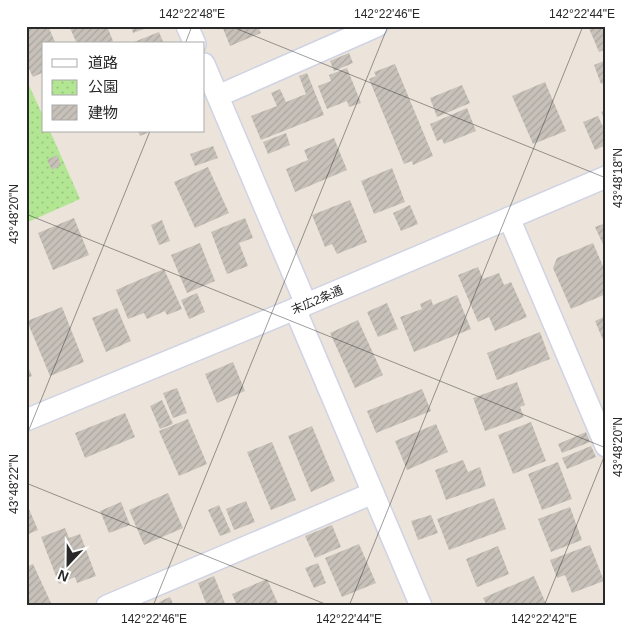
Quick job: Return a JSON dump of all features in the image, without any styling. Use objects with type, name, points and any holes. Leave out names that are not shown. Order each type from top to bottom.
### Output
[{"type":"street","points":[[187,26],[194,42]]},
{"type":"street","points":[[218,96],[377,26]]},
{"type":"street","points":[[205,66],[373,493],[420,606]]},
{"type":"street","name":"末広2条通","points":[[26,420],[300,307],[606,177]]},
{"type":"street","points":[[508,218],[606,446]]},
{"type":"street","points":[[107,606],[373,493]]},
{"type":"green space","points":[[26,79],[42,114],[42,132],[50,132],[80,199],[26,223]]},
{"type":"building","points":[[26,26],[48,26],[55,42],[42,42],[42,73],[33,77],[26,63]]},
{"type":"building","points":[[69,26],[107,26],[113,41],[111,42],[76,42]]},
{"type":"building","points":[[131,26],[152,26],[133,33]]},
{"type":"building","points":[[222,26],[258,26],[261,33],[230,46]]},
{"type":"building","points":[[588,26],[606,26],[606,49],[599,52]]},
{"type":"building","points":[[159,32],[163,42],[134,42]]},
{"type":"building","points":[[349,53],[353,63],[334,71],[330,61]]},
{"type":"building","points":[[606,60],[606,82],[601,84],[594,65]]},
{"type":"building","points":[[395,64],[433,156],[413,165],[412,161],[404,164],[369,79],[376,76],[374,72]]},
{"type":"building","points":[[347,68],[361,103],[349,107],[347,101],[327,109],[318,86],[331,81],[329,75]]},
{"type":"building","points":[[307,73],[324,115],[261,140],[251,116],[277,106],[271,93],[280,89],[286,102],[306,94],[299,76]]},
{"type":"building","points":[[545,82],[566,131],[533,144],[512,96]]},
{"type":"building","points":[[462,85],[470,103],[437,117],[430,98]]},
{"type":"building","points":[[467,108],[476,131],[444,144],[442,139],[437,141],[430,124]]},
{"type":"building","points":[[606,110],[606,123],[601,112]]},
{"type":"building","points":[[598,116],[606,133],[606,145],[595,150],[583,122]]},
{"type":"building","points":[[138,132],[150,132],[140,136]]},
{"type":"building","points":[[286,133],[290,145],[268,154],[263,142]]},
{"type":"building","points":[[334,138],[347,170],[295,192],[286,169],[308,160],[304,150]]},
{"type":"building","points":[[213,146],[218,158],[195,166],[190,154]]},
{"type":"building","points":[[57,155],[61,165],[52,170],[47,160]]},
{"type":"building","points":[[208,167],[229,213],[195,228],[174,182]]},
{"type":"building","points":[[392,168],[405,202],[374,214],[361,181]]},
{"type":"building","points":[[350,200],[367,242],[337,254],[332,244],[325,247],[312,215]]},
{"type":"building","points":[[410,205],[418,224],[401,231],[393,213]]},
{"type":"building","points":[[74,218],[89,255],[53,270],[38,233]]},
{"type":"building","points":[[245,218],[253,238],[239,243],[248,266],[227,274],[211,232]]},
{"type":"building","points":[[162,220],[170,241],[159,245],[151,225]]},
{"type":"building","points":[[606,223],[606,251],[595,227]]},
{"type":"building","points":[[200,243],[215,281],[187,293],[171,255]]},
{"type":"building","points":[[593,243],[606,273],[606,294],[571,309],[553,268],[557,258]]},
{"type":"building","points":[[478,267],[483,279],[499,273],[504,285],[511,282],[527,317],[495,331],[489,317],[478,322],[458,275]]},
{"type":"building","points":[[164,269],[182,309],[167,315],[165,311],[147,319],[144,313],[128,319],[116,290]]},
{"type":"building","points":[[197,293],[205,312],[189,319],[181,300]]},
{"type":"building","points":[[457,295],[471,329],[414,352],[400,317],[422,309],[420,304],[431,299],[433,305]]},
{"type":"building","points":[[387,303],[398,329],[378,337],[367,312]]},
{"type":"building","points":[[62,307],[84,362],[50,376],[27,321]]},
{"type":"building","points":[[117,308],[131,341],[106,352],[92,318]]},
{"type":"building","points":[[606,316],[606,347],[595,321]]},
{"type":"building","points":[[358,320],[383,375],[355,388],[330,333]]},
{"type":"building","points":[[540,332],[550,359],[497,380],[487,353]]},
{"type":"building","points":[[26,362],[32,376],[26,379]]},
{"type":"building","points":[[233,362],[245,391],[217,403],[205,374]]},
{"type":"building","points":[[517,382],[525,405],[520,407],[524,417],[485,431],[473,398]]},
{"type":"building","points":[[177,388],[187,413],[173,418],[163,393]]},
{"type":"building","points":[[422,389],[431,411],[376,433],[367,411]]},
{"type":"building","points":[[162,400],[173,424],[160,429],[150,406]]},
{"type":"building","points":[[125,413],[135,437],[85,458],[75,433]]},
{"type":"building","points":[[188,419],[207,464],[179,476],[159,431]]},
{"type":"building","points":[[531,422],[546,461],[513,474],[498,435]]},
{"type":"building","points":[[436,424],[448,452],[407,470],[395,441]]},
{"type":"building","points":[[312,426],[335,481],[311,492],[288,436]]},
{"type":"building","points":[[586,432],[590,442],[562,453],[558,444]]},
{"type":"building","points":[[272,442],[296,500],[271,510],[247,452]]},
{"type":"building","points":[[591,446],[596,457],[567,469],[562,458]]},
{"type":"building","points":[[463,460],[468,472],[480,467],[486,486],[446,500],[435,470]]},
{"type":"building","points":[[558,462],[572,499],[542,510],[528,474]]},
{"type":"building","points":[[168,493],[183,528],[144,545],[129,510]]},
{"type":"building","points":[[494,498],[506,529],[449,550],[437,519]]},
{"type":"building","points":[[246,501],[255,522],[234,530],[226,509]]},
{"type":"building","points":[[26,502],[38,530],[26,535]]},
{"type":"building","points":[[121,502],[130,525],[109,533],[100,511]]},
{"type":"building","points":[[219,505],[231,532],[220,536],[208,510]]},
{"type":"building","points":[[570,507],[582,540],[551,552],[538,519]]},
{"type":"building","points":[[431,515],[438,533],[418,540],[411,521]]},
{"type":"building","points":[[332,525],[341,547],[315,558],[305,536]]},
{"type":"building","points":[[65,528],[69,538],[80,534],[96,576],[77,583],[75,577],[59,584],[41,537]]},
{"type":"building","points":[[359,544],[376,583],[342,597],[325,558]]},
{"type":"building","points":[[590,545],[604,581],[572,593],[565,575],[557,578],[550,560]]},
{"type":"building","points":[[498,546],[509,574],[477,587],[466,559]]},
{"type":"building","points":[[318,563],[326,583],[314,588],[305,568]]},
{"type":"building","points":[[33,564],[51,603],[45,606],[26,606],[26,567]]},
{"type":"building","points":[[214,576],[225,603],[217,606],[207,606],[198,583]]},
{"type":"building","points":[[534,576],[547,606],[487,606],[483,598]]},
{"type":"building","points":[[267,579],[279,606],[237,606],[232,594]]},
{"type":"building","points":[[170,597],[174,606],[161,606],[159,602]]}]
